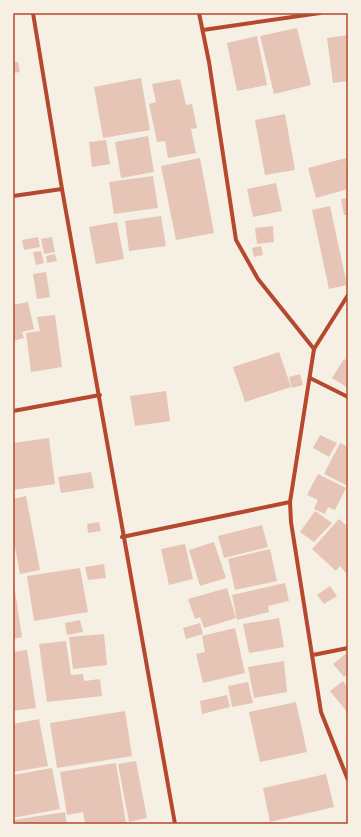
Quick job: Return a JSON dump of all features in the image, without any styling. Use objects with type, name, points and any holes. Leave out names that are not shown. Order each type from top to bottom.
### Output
[{"type":"street","points":[[33,13],[62,190],[113,467],[122,537],[134,594],[175,824]]},
{"type":"street","points":[[199,13],[203,30],[236,240],[258,279],[314,350]]},
{"type":"street","points":[[203,30],[320,13]]},
{"type":"street","points":[[13,196],[62,190]]},
{"type":"street","points":[[348,295],[314,350],[290,502],[291,522],[322,712],[348,780]]},
{"type":"street","points":[[310,378],[348,397]]},
{"type":"street","points":[[13,412],[100,395]]},
{"type":"street","points":[[122,537],[290,502]]},
{"type":"street","points":[[313,655],[348,648]]},
{"type":"building","points":[[297,28],[311,85],[274,94],[260,36]]},
{"type":"building","points":[[348,35],[348,81],[333,83],[327,38]]},
{"type":"building","points":[[257,36],[267,85],[237,91],[227,43]]},
{"type":"building","points":[[13,62],[18,62],[20,72],[13,73]]},
{"type":"building","points":[[141,78],[150,130],[103,138],[94,87]]},
{"type":"building","points":[[180,79],[186,105],[192,104],[197,128],[191,129],[196,153],[168,158],[165,141],[157,142],[149,104],[156,102],[152,84]]},
{"type":"building","points":[[285,114],[295,170],[265,175],[255,120]]},
{"type":"building","points":[[148,136],[154,172],[121,178],[115,142]]},
{"type":"building","points":[[106,140],[110,164],[92,167],[89,142]]},
{"type":"building","points":[[200,158],[214,233],[176,240],[161,166]]},
{"type":"building","points":[[346,158],[348,189],[316,198],[308,168]]},
{"type":"building","points":[[153,176],[158,208],[114,214],[109,182]]},
{"type":"building","points":[[276,183],[282,211],[253,217],[247,189]]},
{"type":"building","points":[[348,198],[348,215],[344,215],[341,199]]},
{"type":"building","points":[[330,206],[347,285],[329,289],[312,210]]},
{"type":"building","points":[[161,216],[166,246],[129,251],[125,221]]},
{"type":"building","points":[[117,222],[124,259],[96,264],[89,227]]},
{"type":"building","points":[[273,226],[274,242],[257,244],[255,228]]},
{"type":"building","points":[[38,237],[40,247],[24,250],[22,240]]},
{"type":"building","points":[[52,237],[55,252],[44,254],[41,239]]},
{"type":"building","points":[[261,246],[263,255],[254,257],[252,248]]},
{"type":"building","points":[[41,251],[44,263],[36,265],[33,252]]},
{"type":"building","points":[[55,254],[57,261],[47,263],[46,256]]},
{"type":"building","points":[[46,272],[50,297],[37,299],[33,274]]},
{"type":"building","points":[[28,302],[34,329],[22,332],[24,338],[13,341],[13,305]]},
{"type":"building","points":[[55,315],[62,367],[31,372],[26,333],[40,331],[37,317]]},
{"type":"building","points":[[279,352],[291,387],[245,402],[233,367]]},
{"type":"building","points":[[344,359],[348,361],[348,388],[332,378]]},
{"type":"building","points":[[300,374],[303,385],[292,388],[289,377]]},
{"type":"building","points":[[166,391],[170,421],[135,426],[130,396]]},
{"type":"building","points":[[320,435],[337,443],[329,457],[313,448]]},
{"type":"building","points":[[49,438],[55,484],[13,490],[13,443]]},
{"type":"building","points":[[340,443],[348,447],[348,486],[324,474]]},
{"type":"building","points":[[91,472],[94,488],[61,493],[58,477]]},
{"type":"building","points":[[318,474],[346,488],[335,510],[328,507],[325,514],[314,509],[318,500],[307,495]]},
{"type":"building","points":[[26,496],[40,570],[20,574],[13,537],[13,499]]},
{"type":"building","points":[[315,511],[332,523],[314,542],[300,532]]},
{"type":"building","points":[[339,519],[348,527],[348,575],[340,566],[336,571],[312,549]]},
{"type":"building","points":[[99,522],[101,531],[88,533],[87,524]]},
{"type":"building","points":[[262,525],[268,547],[224,558],[218,536]]},
{"type":"building","points":[[214,542],[226,578],[200,586],[189,550]]},
{"type":"building","points":[[185,544],[193,579],[169,585],[161,549]]},
{"type":"building","points":[[270,549],[277,581],[235,590],[228,559]]},
{"type":"building","points":[[104,564],[106,578],[88,580],[85,567]]},
{"type":"building","points":[[80,568],[88,612],[34,621],[27,576]]},
{"type":"building","points":[[13,578],[22,637],[13,639]]},
{"type":"building","points":[[285,583],[289,601],[268,606],[269,612],[237,620],[232,595]]},
{"type":"building","points":[[330,586],[337,596],[324,604],[317,595]]},
{"type":"building","points":[[227,588],[236,618],[204,628],[200,617],[195,619],[188,599]]},
{"type":"building","points":[[279,618],[284,647],[249,653],[243,624]]},
{"type":"building","points":[[80,620],[83,632],[67,635],[65,623]]},
{"type":"building","points":[[200,623],[203,634],[186,639],[183,628]]},
{"type":"building","points":[[235,628],[245,673],[203,683],[196,654],[205,652],[202,636]]},
{"type":"building","points":[[104,634],[107,665],[73,669],[69,637]]},
{"type":"building","points":[[66,641],[71,675],[83,674],[84,681],[100,679],[102,696],[47,702],[39,644]]},
{"type":"building","points":[[27,650],[36,708],[13,711],[13,652]]},
{"type":"building","points":[[348,652],[348,674],[344,677],[333,664]]},
{"type":"building","points":[[284,661],[287,692],[254,698],[248,667]]},
{"type":"building","points":[[343,681],[348,688],[348,713],[330,691]]},
{"type":"building","points":[[248,682],[253,703],[232,707],[228,686]]},
{"type":"building","points":[[227,695],[230,707],[202,714],[200,701]]},
{"type":"building","points":[[296,702],[307,752],[260,762],[249,712]]},
{"type":"building","points":[[125,711],[132,756],[57,768],[50,723]]},
{"type":"building","points":[[39,719],[48,766],[13,772],[13,724]]},
{"type":"building","points":[[136,761],[147,818],[129,822],[118,764]]},
{"type":"building","points":[[116,763],[126,823],[85,824],[83,812],[67,815],[60,772]]},
{"type":"building","points":[[52,768],[60,809],[13,818],[13,775]]},
{"type":"building","points":[[326,774],[334,807],[270,822],[263,788]]},
{"type":"building","points":[[65,812],[67,824],[13,824],[13,820]]}]
